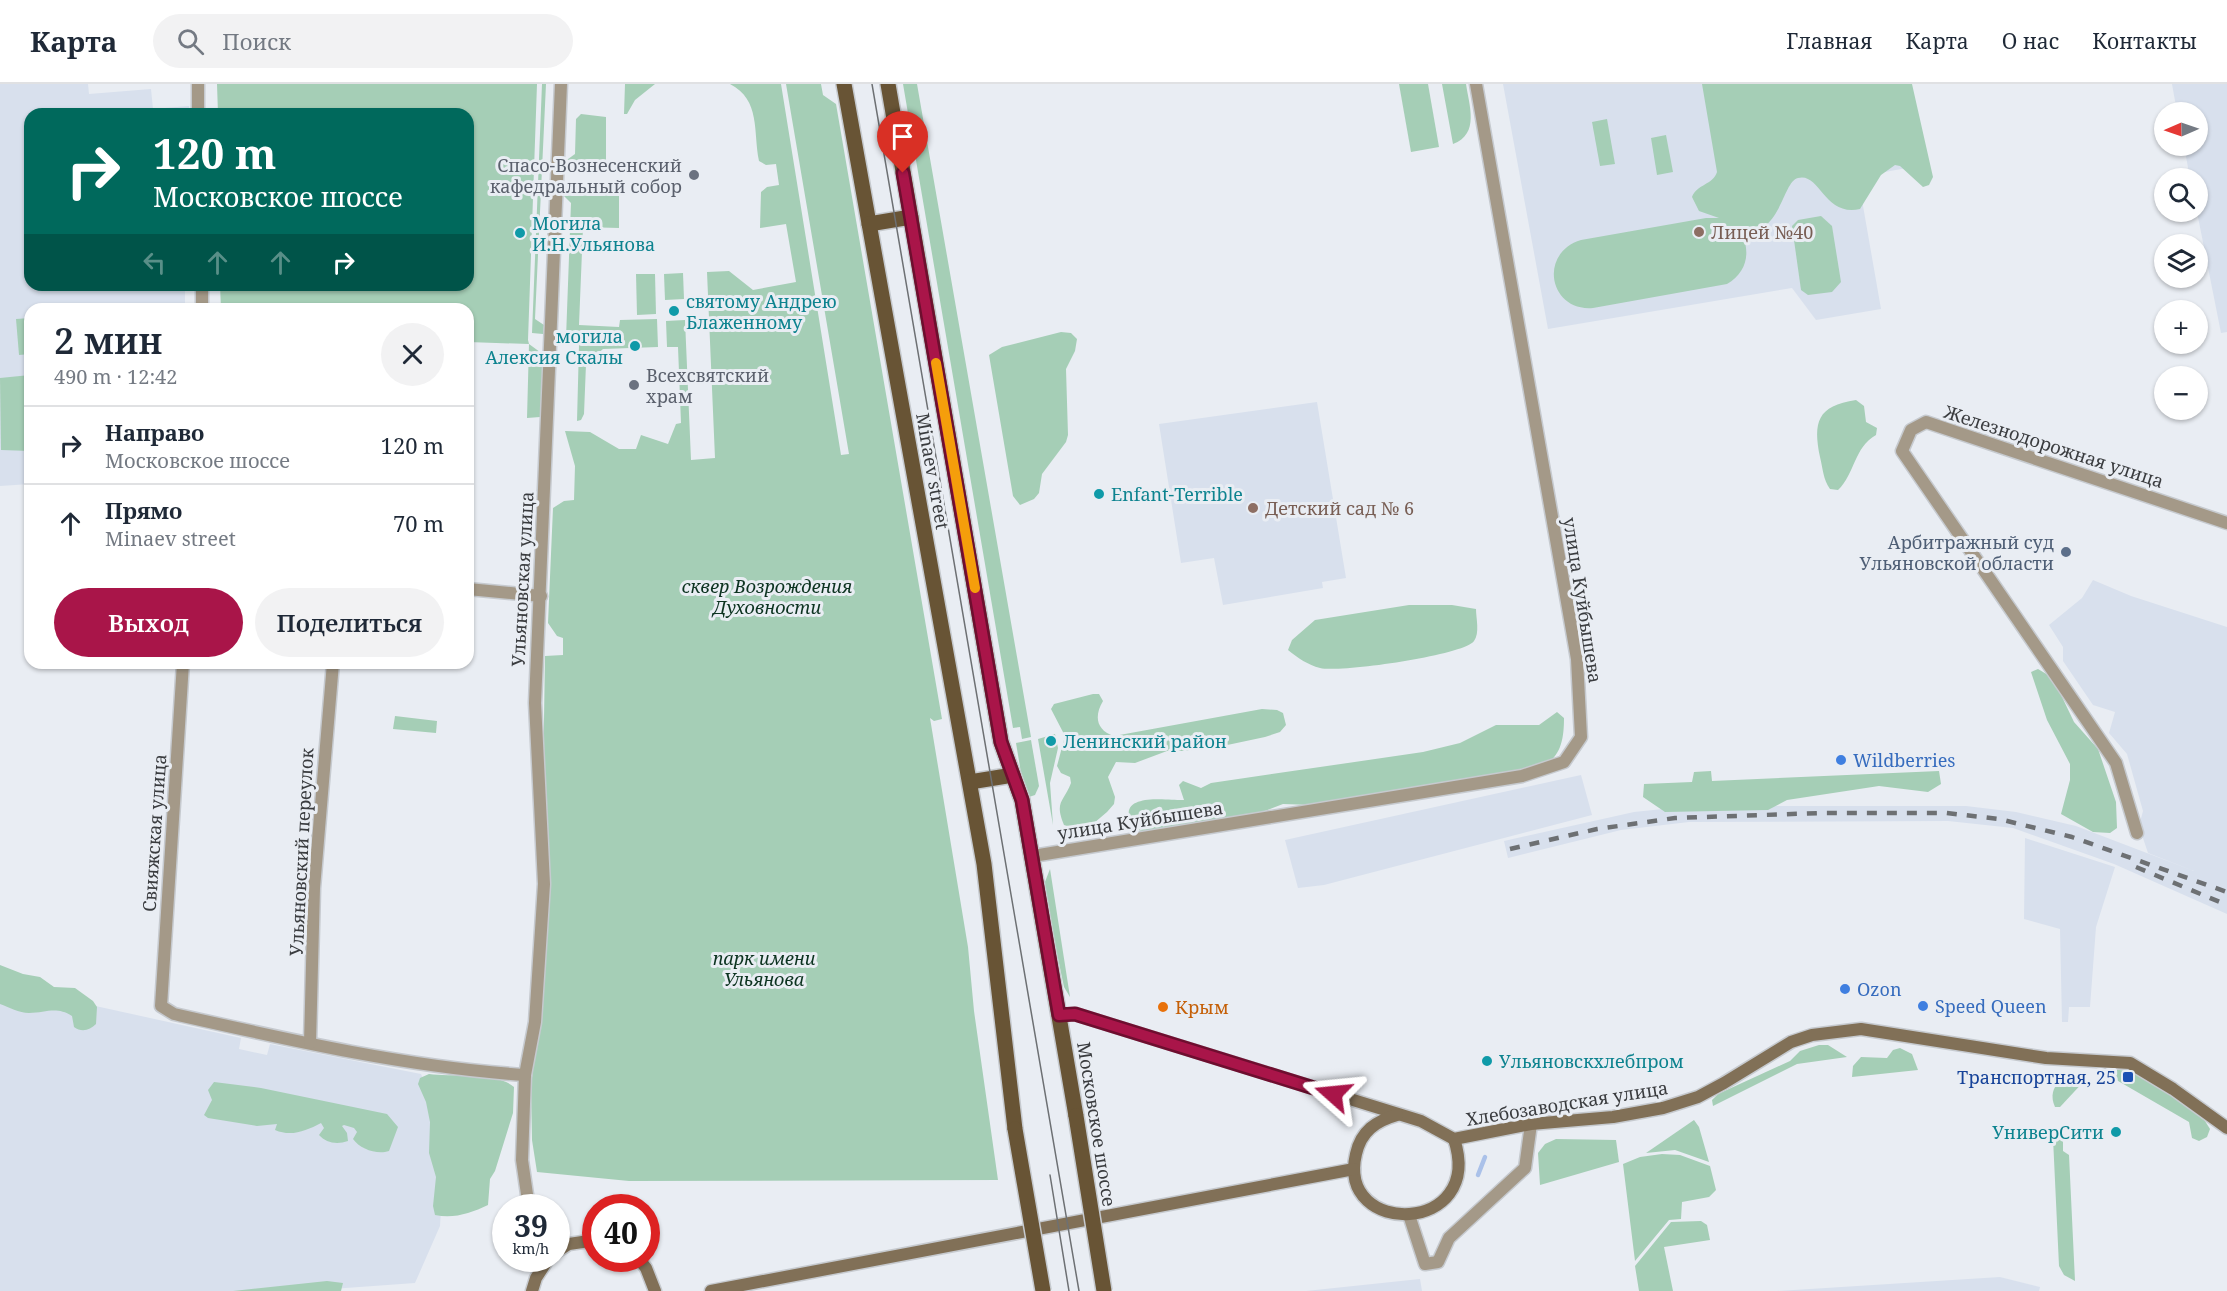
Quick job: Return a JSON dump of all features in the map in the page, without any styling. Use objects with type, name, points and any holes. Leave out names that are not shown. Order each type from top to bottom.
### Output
[{"type":"main road","name":"Minaev street","points":[[844,84],[984,864],[1015,1129],[1042,1291]]},
{"type":"main road","name":"Minaev street","points":[[888,84],[1001,742],[1022,800],[1033,856]]},
{"type":"main road","points":[[869,224],[911,217]]},
{"type":"main road","points":[[969,782],[1013,775]]},
{"type":"main road","name":"Московское шоссе","points":[[1033,856],[1104,1291]]},
{"type":"street","points":[[198,84],[198,108]]},
{"type":"street","name":"Ульяновская улица","points":[[528,1194],[522,1160],[525,1075],[535,1022],[544,884],[534,703],[541,596],[561,84]]},
{"type":"street","name":"улица Куйбышева","points":[[1033,856],[1522,776],[1564,762],[1581,737],[1579,671],[1573,630],[1476,84]]},
{"type":"street","name":"Железнодорожная улица","points":[[2137,833],[2116,763],[1902,451],[1911,430],[1926,422],[2227,523]]},
{"type":"street","points":[[474,590],[541,596]]},
{"type":"street","name":"Свияжская улица","points":[[183,669],[161,1006],[174,1014],[310,1043]]},
{"type":"street","name":"Ульяновский переулок","points":[[310,1043],[314,888],[332,669]]},
{"type":"street","name":"Хлебозаводская улица","points":[[1059,1015],[1075,1014],[1194,1049],[1397,1115],[1421,1120],[1454,1140],[1531,1124],[1613,1117],[1664,1108],[1698,1097],[1791,1041],[1861,1029],[1920,1036],[2046,1058],[2130,1063],[2173,1089],[2227,1128]]},
{"type":"street","points":[[310,1043],[486,1072],[525,1075]]},
{"type":"street","points":[[1397,1115],[1374,1124],[1363,1134],[1355,1156],[1355,1180],[1372,1205],[1383,1211],[1409,1215],[1430,1211],[1446,1200],[1457,1172],[1457,1149],[1454,1140]]},
{"type":"street","points":[[1409,1215],[1425,1264],[1438,1262],[1449,1238],[1525,1168],[1531,1124]]},
{"type":"street","points":[[711,1291],[1354,1169]]},
{"type":"street","points":[[532,1291],[540,1272]]},
{"type":"street","points":[[648,1272],[655,1291]]},
{"type":"shaded area","points":[[0,84],[88,84],[89,94],[151,89],[153,108],[24,108],[24,291],[185,291],[185,303],[24,303],[24,484],[0,486]]},
{"type":"shaded area","name":"Лицей №40","points":[[1503,84],[1896,84],[1912,167],[1858,177],[1881,309],[1816,320],[1792,288],[1548,329]]},
{"type":"shaded area","points":[[2172,84],[2227,84],[2227,332],[2221,333],[2208,267],[2208,234],[2201,234],[2199,222],[2208,222],[2208,168],[2188,168],[2186,156],[2208,156],[2208,102],[2175,102]]},
{"type":"shaded area","points":[[189,106],[189,108],[165,108]]},
{"type":"shaded area","name":"Детский сад № 6","points":[[1317,402],[1346,578],[1322,582],[1323,588],[1223,605],[1214,558],[1181,563],[1159,424]]},
{"type":"shaded area","points":[[2093,580],[2131,596],[2227,627],[2227,914],[2114,864],[2013,828],[1948,821],[1689,822],[1621,830],[1508,858],[1504,841],[1634,812],[1692,806],[1966,806],[2016,812],[2076,826],[2194,871],[2148,853],[2139,826],[2143,811],[2127,754],[2109,733],[2115,712],[2093,705],[2063,661],[2063,647],[2049,625],[2082,598]]},
{"type":"shaded area","points":[[1581,775],[1592,815],[1324,885],[1298,888],[1285,840]]},
{"type":"shaded area","points":[[2025,838],[2115,867],[2096,927],[2090,1007],[2069,1007],[2068,1022],[2062,1022],[2060,929],[2024,919]]},
{"type":"shaded area","points":[[0,985],[241,1038],[239,1049],[267,1055],[270,1044],[421,1074],[446,1129],[440,1226],[415,1283],[304,1291],[0,1291]]},
{"type":"shaded area","points":[[2000,1277],[2040,1287],[2039,1291],[1777,1291]]},
{"type":"shaded area","points":[[1420,1279],[1422,1291],[1306,1291]]},
{"type":"green space","points":[[217,84],[537,84],[529,344],[474,342],[474,303],[221,303],[220,291],[474,291],[474,108],[218,108]]},
{"type":"green space","points":[[542,84],[546,84],[535,319],[544,325],[543,334],[532,333]]},
{"type":"green space","points":[[625,84],[655,84],[635,100],[627,114],[624,114]]},
{"type":"green space","name":"парк имени Ульянова","points":[[730,84],[781,84],[841,455],[849,454],[786,84],[821,84],[823,95],[836,104],[942,719],[934,721],[930,718],[968,947],[974,1011],[998,1180],[629,1181],[537,1172],[532,1140],[531,1089],[546,926],[549,846],[543,783],[545,656],[563,655],[563,638],[557,636],[548,623],[553,508],[564,501],[574,500],[575,466],[565,431],[590,432],[619,449],[636,449],[641,435],[668,444],[676,424],[681,423],[678,347],[667,347],[666,321],[685,320],[691,460],[715,458],[707,272],[729,271],[753,290],[796,282],[786,224],[760,228],[761,192],[767,187],[779,185],[776,164],[766,165],[759,161],[751,108],[740,91]]},
{"type":"green space","points":[[903,84],[917,84],[1031,737],[1022,739],[1020,727],[1013,728]]},
{"type":"green space","points":[[1399,84],[1428,84],[1439,147],[1411,152]]},
{"type":"green space","points":[[1442,84],[1466,84],[1470,126],[1467,133],[1453,144]]},
{"type":"green space","points":[[1702,84],[1912,84],[1933,177],[1929,185],[1923,187],[1900,166],[1895,165],[1881,175],[1860,209],[1848,210],[1830,201],[1812,181],[1798,178],[1788,188],[1779,208],[1765,226],[1755,232],[1742,234],[1746,249],[1745,262],[1739,274],[1727,284],[1593,308],[1578,307],[1567,301],[1559,292],[1554,280],[1554,268],[1567,247],[1581,240],[1706,218],[1719,218],[1699,211],[1692,197],[1697,189],[1712,180],[1717,172]]},
{"type":"green space","points":[[581,114],[606,117],[606,170],[564,169],[564,162],[575,154],[576,119]]},
{"type":"green space","points":[[1607,119],[1615,164],[1600,166],[1592,122]]},
{"type":"green space","points":[[1666,135],[1673,172],[1657,175],[1651,138]]},
{"type":"green space","points":[[564,188],[619,189],[619,228],[583,227],[579,325],[619,327],[620,320],[657,319],[658,347],[603,349],[586,364],[584,414],[581,420],[577,421],[579,345],[569,344],[566,338],[571,203],[563,195]]},
{"type":"green space","points":[[1821,216],[1832,226],[1841,282],[1832,292],[1808,295],[1801,290],[1792,226],[1798,220]]},
{"type":"green space","points":[[683,273],[684,299],[665,300],[664,274]]},
{"type":"green space","points":[[636,274],[655,274],[656,314],[637,315]]},
{"type":"green space","points":[[24,318],[24,355],[19,355],[16,319]]},
{"type":"green space","points":[[1061,332],[1071,333],[1077,339],[1075,351],[1066,369],[1068,435],[1066,442],[1042,474],[1039,493],[1034,499],[1020,505],[1013,496],[989,355],[1002,347]]},
{"type":"green space","points":[[529,344],[544,355],[540,417],[527,418]]},
{"type":"green space","points":[[24,376],[24,451],[1,450],[0,378]]},
{"type":"green space","points":[[1856,400],[1864,406],[1866,422],[1877,428],[1876,435],[1863,446],[1844,484],[1838,490],[1830,489],[1820,457],[1818,425],[1826,411]]},
{"type":"green space","points":[[1409,605],[1452,605],[1476,609],[1476,638],[1466,646],[1449,652],[1402,662],[1352,668],[1320,668],[1303,661],[1288,650],[1292,640],[1315,620]]},
{"type":"green space","points":[[2038,669],[2053,678],[2074,722],[2098,749],[2116,802],[2117,828],[2110,833],[2093,832],[2061,814],[2070,780],[2070,764],[2047,720],[2031,672]]},
{"type":"green space","points":[[1099,694],[1103,701],[1098,712],[1100,726],[1114,736],[1262,709],[1277,710],[1283,713],[1286,725],[1280,732],[1265,737],[1199,751],[1167,751],[1135,763],[1116,762],[1108,777],[1115,797],[1114,804],[1087,829],[1081,830],[1064,825],[1061,817],[1061,802],[1071,783],[1070,777],[1061,773],[1057,766],[1065,736],[1051,709],[1054,704]]},
{"type":"green space","points":[[1557,712],[1564,718],[1562,740],[1557,753],[1542,767],[1312,805],[1283,804],[1254,815],[1150,832],[1136,829],[1131,822],[1129,812],[1138,802],[1158,799],[1184,800],[1179,785],[1183,781],[1201,788],[1211,783],[1423,752],[1460,743],[1496,725],[1539,725]]},
{"type":"green space","points":[[395,716],[437,721],[436,733],[393,729]]},
{"type":"green space","points":[[1055,734],[1058,748],[1050,783],[1053,825],[1038,739]]},
{"type":"green space","points":[[1031,740],[1039,786],[1035,795],[1029,797],[1024,791],[1016,743]]},
{"type":"green space","points":[[1711,771],[1712,781],[1939,771],[1941,784],[1928,792],[1879,786],[1787,800],[1768,810],[1665,812],[1643,797],[1644,784],[1692,782],[1694,772]]},
{"type":"green space","points":[[1050,869],[1070,997],[1064,987],[1043,887]]},
{"type":"green space","points":[[0,965],[23,974],[40,977],[54,987],[75,988],[93,1001],[97,1007],[96,1024],[89,1029],[80,1030],[74,1027],[72,1016],[61,1011],[25,1013],[0,1004]]},
{"type":"green space","points":[[1819,1045],[1828,1045],[1847,1057],[1797,1064],[1713,1106],[1712,1100],[1718,1094],[1790,1061],[1800,1051]]},
{"type":"green space","points":[[1900,1048],[1912,1054],[1918,1070],[1852,1077],[1853,1066],[1861,1057],[1887,1058],[1893,1050]]},
{"type":"green space","points":[[2108,1070],[2122,1070],[2161,1086],[2205,1121],[2210,1129],[2207,1137],[2199,1141],[2192,1138],[2189,1122],[2106,1074]]},
{"type":"green space","points":[[2087,1072],[2087,1078],[2060,1107],[2055,1107],[2053,1092],[2055,1086],[2065,1077]]},
{"type":"green space","points":[[429,1074],[486,1077],[507,1082],[514,1087],[513,1113],[495,1171],[490,1179],[488,1205],[462,1214],[435,1215],[433,1206],[436,1177],[429,1153],[430,1122],[426,1102],[418,1084],[420,1078]]},
{"type":"green space","points":[[214,1082],[261,1088],[387,1114],[398,1127],[389,1151],[379,1152],[360,1146],[353,1139],[357,1132],[354,1128],[344,1125],[342,1126],[347,1133],[348,1141],[336,1143],[325,1140],[319,1135],[324,1128],[321,1123],[304,1131],[287,1133],[275,1130],[277,1124],[257,1126],[208,1118],[204,1115],[212,1100],[208,1090]]},
{"type":"green space","points":[[1694,1120],[1699,1127],[1709,1162],[1675,1150],[1646,1153]]},
{"type":"green space","points":[[2058,1133],[2063,1133],[2063,1151],[2069,1155],[2075,1281],[2064,1275],[2059,1266],[2053,1138]]},
{"type":"green space","points":[[1556,1139],[1616,1140],[1619,1162],[1540,1185],[1538,1153],[1545,1144]]},
{"type":"green space","points":[[1662,1154],[1680,1155],[1710,1166],[1716,1190],[1709,1197],[1682,1202],[1681,1219],[1669,1220],[1635,1261],[1623,1164],[1640,1157]]},
{"type":"green space","points":[[1701,1221],[1707,1225],[1710,1240],[1664,1247],[1673,1291],[1639,1291],[1635,1266],[1671,1222]]},
{"type":"green space","points":[[327,1281],[343,1283],[341,1291],[233,1291]]},
{"type":"waterway","points":[[1478,1175],[1485,1157]]},
{"type":"tram line","points":[[872,84],[1079,1291]]},
{"type":"tram line","points":[[1050,1175],[1069,1291]]},
{"type":"railway","points":[[1510,849],[1597,829],[1675,818],[1822,813],[1946,813],[1999,819],[2072,837],[2227,892]]},
{"type":"railway","points":[[2136,867],[2227,905]]},
{"type":"slow traffic","points":[[936,363],[975,588]]},
{"type":"place","name":"Спасо-Вознесенский кафедральный собор","points":[[694,175]]},
{"type":"place","name":"Лицей №40","points":[[1699,232]]},
{"type":"place","name":"Могила И.Н.Ульянова","points":[[520,233]]},
{"type":"place","name":"святому Андрею Блаженному","points":[[674,311]]},
{"type":"place","name":"могила Алексия Скалы","points":[[635,346]]},
{"type":"place","name":"Всехсвятский храм","points":[[634,385]]},
{"type":"place","name":"Enfant-Terrible","points":[[1099,494]]},
{"type":"place","name":"Детский сад № 6","points":[[1253,508]]},
{"type":"place","name":"Арбитражный суд Ульяновской области","points":[[2066,552]]},
{"type":"place","name":"Ленинский район","points":[[1051,741]]},
{"type":"place","name":"Wildberries","points":[[1841,760]]},
{"type":"place","name":"Ozon","points":[[1845,989]]},
{"type":"place","name":"Speed Queen","points":[[1923,1006]]},
{"type":"place","name":"Крым","points":[[1163,1007]]},
{"type":"place","name":"Ульяновскхлебпром","points":[[1487,1061]]},
{"type":"place","name":"Транспортная, 25","points":[[2128,1077]]},
{"type":"place","name":"УниверСити","points":[[2116,1132]]},
{"type":"route","points":[[903,173],[1001,742],[1022,800],[1059,1015],[1075,1014],[1204,1052],[1333,1094]]},
{"type":"park label","name":"сквер Возрождения Духовности","points":[[767,596]]}]
